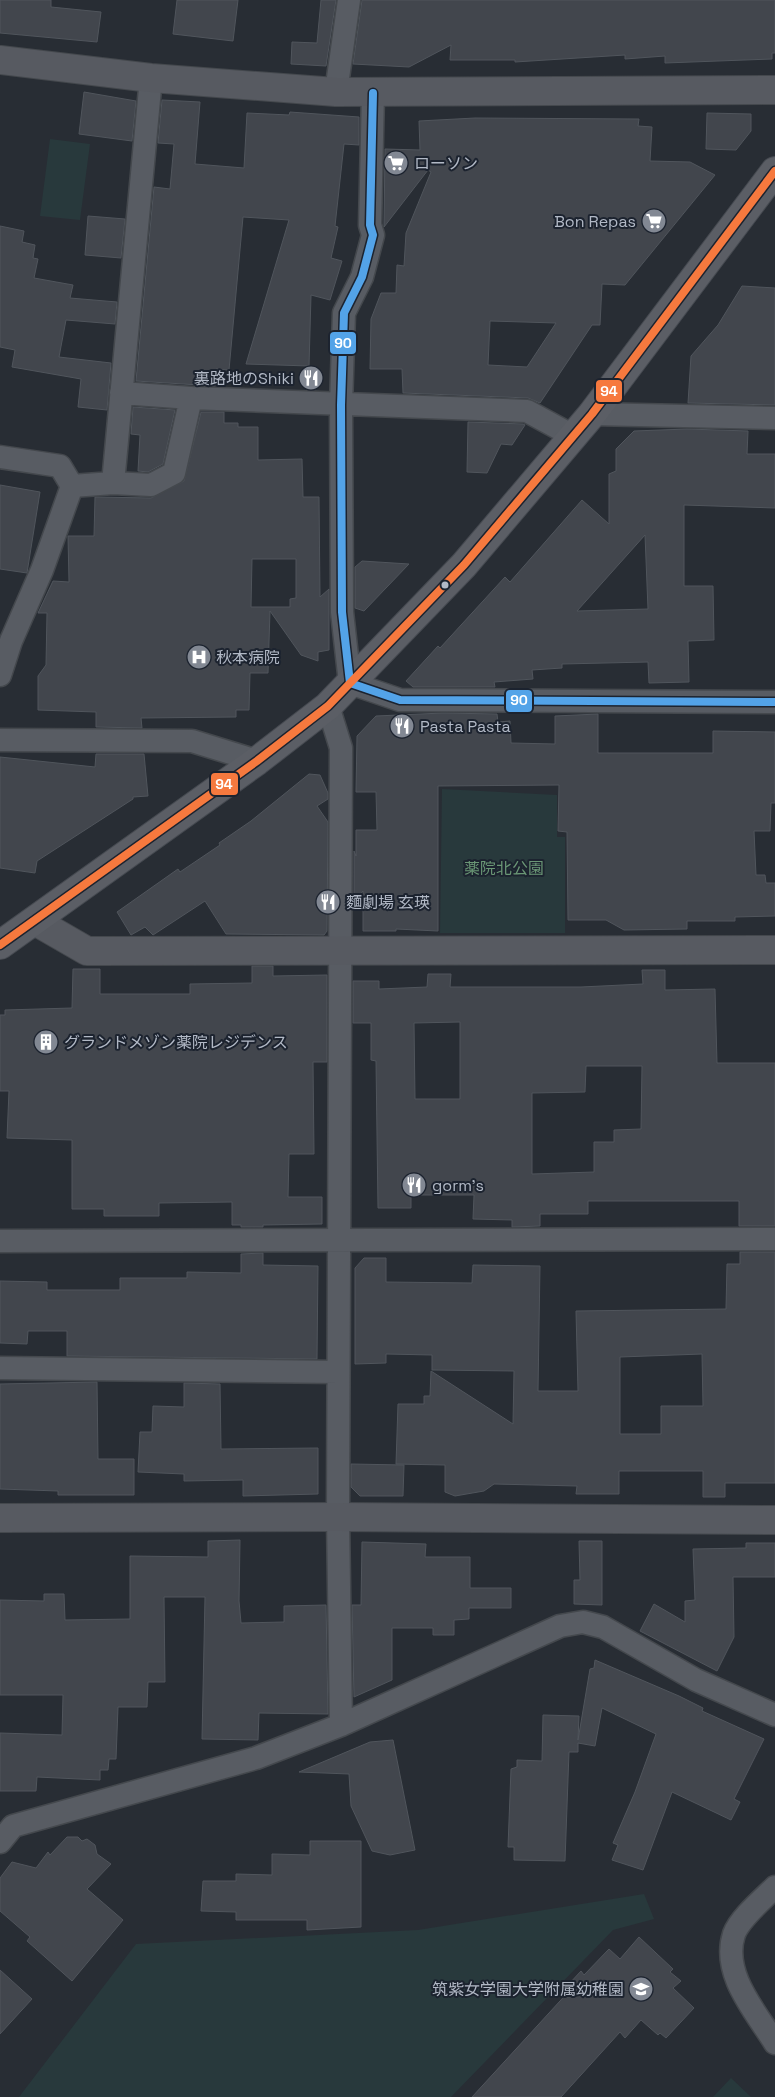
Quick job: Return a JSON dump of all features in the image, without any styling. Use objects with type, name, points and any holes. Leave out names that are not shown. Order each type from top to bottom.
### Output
[{"type":"main road","points":[[0,944],[35,921],[257,761],[328,706],[464,565],[592,414],[775,171]]},
{"type":"street","points":[[336,92],[349,0]]},
{"type":"street","points":[[0,60],[151,78],[336,92],[775,90]]},
{"type":"street","points":[[113,483],[151,78]]},
{"type":"street","points":[[373,93],[370,224],[373,235],[362,277],[344,313],[341,405],[342,612],[350,683],[400,700],[775,702]]},
{"type":"street","points":[[121,393],[341,405],[527,411],[573,436]]},
{"type":"street","points":[[72,486],[113,483],[152,485],[174,473],[191,398]]},
{"type":"street","points":[[592,414],[775,418]]},
{"type":"street","points":[[0,457],[60,466],[72,486]]},
{"type":"street","points":[[0,675],[11,641],[42,570],[72,486]]},
{"type":"street","points":[[328,706],[341,748],[338,1372],[341,1725]]},
{"type":"street","points":[[0,740],[192,741],[257,761]]},
{"type":"street","points":[[35,921],[87,951],[775,950]]},
{"type":"street","points":[[0,1241],[339,1242],[775,1239]]},
{"type":"street","points":[[0,1368],[338,1372]]},
{"type":"street","points":[[0,1518],[338,1517],[775,1520]]},
{"type":"street","points":[[4,1832],[256,1758],[341,1725],[560,1626],[583,1622],[603,1627],[696,1680],[775,1715]]},
{"type":"street","points":[[775,1887],[752,1910],[735,1933],[731,1959],[737,1981],[775,2043]]},
{"type":"green space","points":[[50,139],[90,144],[80,220],[40,216]]},
{"type":"green space","name":"薬院北公園","points":[[442,789],[557,795],[557,837],[565,837],[565,933],[440,933]]},
{"type":"green space","points":[[644,1894],[654,1919],[613,1930],[451,2097],[19,2097],[136,1944],[418,1930]]},
{"type":"green space","points":[[731,2078],[751,2097],[713,2097]]},
{"type":"building","points":[[0,0],[51,0],[51,7],[101,12],[97,42],[0,33]]},
{"type":"building","points":[[177,0],[238,0],[233,41],[173,34]]},
{"type":"building","points":[[321,0],[336,0],[326,66],[291,64],[292,42],[317,43]]},
{"type":"building","points":[[362,0],[775,0],[775,53],[772,53],[772,59],[665,63],[665,56],[625,59],[625,55],[515,62],[515,60],[450,60],[451,45],[409,67],[353,64]]},
{"type":"building","points":[[84,92],[136,101],[132,141],[79,134]]},
{"type":"building","points":[[162,100],[200,102],[195,164],[244,168],[247,113],[289,115],[290,112],[359,117],[359,145],[344,144],[335,226],[338,227],[331,258],[342,261],[330,300],[311,295],[309,366],[246,364],[289,220],[243,217],[229,370],[216,369],[215,386],[136,381],[154,187],[170,189],[174,144],[158,143]]},
{"type":"building","points":[[707,113],[751,114],[751,131],[736,150],[706,149]]},
{"type":"building","points":[[475,118],[639,119],[638,126],[652,127],[650,161],[690,162],[715,175],[625,285],[602,284],[600,325],[592,325],[540,403],[528,398],[403,393],[402,369],[370,369],[371,319],[381,293],[396,293],[397,265],[404,266],[406,233],[431,172],[428,170],[384,227],[385,149],[420,150],[419,121]],"holes":[[[490,321],[556,323],[527,367],[488,365]]]},
{"type":"building","points":[[88,216],[125,219],[121,258],[85,255]]},
{"type":"building","points":[[0,226],[24,231],[22,242],[35,245],[33,258],[38,259],[34,278],[73,285],[70,298],[117,302],[115,324],[66,320],[59,357],[111,363],[107,410],[78,407],[81,379],[12,367],[15,350],[0,347]]},
{"type":"building","points":[[742,286],[775,288],[775,405],[688,403],[691,356],[718,325]]},
{"type":"building","points":[[133,407],[175,410],[163,464],[148,472],[138,471],[140,435],[131,434]]},
{"type":"building","points":[[201,412],[224,412],[224,423],[238,423],[238,427],[258,427],[258,460],[302,459],[303,497],[319,497],[320,597],[329,589],[329,650],[318,652],[318,661],[301,655],[270,611],[268,673],[250,673],[249,710],[236,710],[236,717],[141,718],[142,728],[96,727],[96,712],[38,710],[38,676],[46,665],[47,613],[38,613],[53,581],[69,582],[68,536],[94,536],[95,497],[151,498],[184,481]],"holes":[[[252,559],[296,559],[296,598],[290,599],[290,607],[251,607]]]},
{"type":"building","points":[[468,422],[525,425],[512,445],[501,444],[487,473],[467,472]]},
{"type":"building","points":[[687,429],[748,431],[747,454],[775,454],[775,508],[684,505],[684,586],[713,586],[714,640],[688,641],[689,682],[649,683],[648,662],[562,664],[562,668],[532,670],[533,679],[494,682],[495,687],[413,687],[406,681],[438,646],[440,648],[505,577],[510,582],[582,500],[609,524],[609,474],[616,471],[616,449],[634,431]],"holes":[[[645,535],[648,609],[577,611]]]},
{"type":"building","points":[[0,485],[40,492],[27,573],[0,569]]},
{"type":"building","points":[[362,561],[409,564],[364,611],[355,608],[355,567]]},
{"type":"building","points":[[443,713],[497,714],[498,722],[510,721],[511,743],[555,744],[555,716],[598,714],[598,753],[713,753],[713,731],[775,732],[775,803],[771,803],[770,831],[754,831],[756,875],[765,875],[766,883],[775,883],[775,916],[735,917],[735,921],[687,921],[687,929],[624,930],[606,920],[568,920],[567,832],[558,831],[559,785],[438,786],[438,931],[396,929],[396,931],[363,931],[363,891],[354,901],[354,851],[356,856],[356,830],[377,830],[376,792],[356,792],[357,736],[376,716]]},
{"type":"building","points":[[96,754],[144,754],[148,796],[133,797],[133,799],[37,861],[35,873],[0,868],[0,757],[95,767]]},
{"type":"building","points":[[309,774],[320,775],[328,793],[328,799],[317,806],[328,822],[327,931],[324,935],[226,934],[205,901],[153,935],[145,927],[131,935],[117,912],[178,869],[180,872],[220,845],[219,843],[251,821]]},
{"type":"building","points":[[252,966],[273,966],[273,976],[327,975],[327,1062],[313,1062],[314,1154],[289,1154],[288,1197],[322,1197],[322,1224],[263,1225],[263,1227],[232,1225],[232,1202],[159,1203],[159,1216],[104,1216],[104,1209],[72,1209],[72,1140],[7,1138],[9,1091],[0,1091],[0,1015],[5,1015],[5,1010],[72,1008],[73,969],[100,969],[100,994],[190,994],[190,984],[252,983]]},
{"type":"building","points":[[642,970],[665,970],[665,990],[715,989],[717,1063],[775,1063],[775,1226],[739,1226],[739,1201],[588,1201],[588,1214],[540,1214],[540,1226],[512,1227],[512,1220],[473,1219],[474,1195],[411,1195],[411,1208],[378,1208],[376,1061],[371,1060],[371,1023],[353,1023],[353,981],[379,981],[379,989],[427,987],[428,974],[451,974],[450,987],[581,987],[643,984]],"holes":[[[460,1022],[460,1099],[415,1099],[414,1023]],[[586,1066],[642,1066],[641,1129],[614,1130],[614,1142],[594,1142],[594,1172],[532,1174],[532,1093],[585,1092]]]},
{"type":"building","points":[[740,1252],[775,1252],[775,1483],[725,1483],[725,1497],[703,1497],[703,1471],[619,1471],[619,1494],[576,1494],[577,1486],[494,1484],[484,1491],[455,1496],[445,1492],[445,1465],[396,1464],[398,1404],[424,1404],[424,1396],[430,1396],[431,1371],[513,1424],[514,1371],[432,1370],[432,1355],[386,1354],[386,1363],[355,1364],[355,1268],[364,1258],[386,1258],[386,1282],[472,1283],[473,1265],[540,1266],[538,1391],[578,1391],[576,1311],[726,1309],[727,1264],[740,1264]],"holes":[[[702,1354],[703,1406],[661,1406],[661,1434],[620,1434],[620,1357]]]},
{"type":"building","points":[[263,1253],[263,1265],[318,1266],[317,1359],[67,1356],[67,1331],[28,1331],[27,1344],[0,1343],[0,1281],[47,1282],[47,1290],[120,1290],[120,1278],[187,1278],[187,1272],[241,1273],[241,1254]]},
{"type":"building","points":[[97,1382],[98,1459],[134,1459],[134,1495],[58,1495],[58,1491],[0,1489],[0,1384]]},
{"type":"building","points":[[184,1383],[220,1384],[221,1449],[318,1448],[318,1494],[243,1496],[243,1480],[184,1481],[184,1474],[138,1472],[140,1432],[152,1432],[153,1406],[184,1407]]},
{"type":"building","points":[[351,1464],[404,1465],[403,1496],[360,1496],[351,1487]]},
{"type":"building","points":[[240,1540],[239,1601],[241,1623],[284,1622],[284,1606],[326,1605],[328,1714],[259,1713],[258,1740],[202,1739],[205,1597],[164,1597],[165,1682],[148,1682],[147,1707],[118,1707],[116,1759],[109,1759],[108,1770],[100,1770],[100,1780],[37,1777],[36,1791],[0,1791],[0,1733],[62,1735],[63,1695],[0,1695],[0,1600],[44,1601],[44,1594],[64,1594],[65,1620],[130,1619],[130,1556],[208,1557],[208,1541]]},
{"type":"building","points":[[579,1541],[602,1541],[602,1605],[574,1604],[574,1580],[580,1580]]},
{"type":"building","points":[[362,1542],[426,1544],[425,1557],[470,1557],[470,1588],[511,1588],[511,1608],[469,1608],[469,1619],[454,1620],[454,1635],[433,1635],[433,1628],[392,1628],[392,1680],[354,1697],[352,1605],[361,1605]]},
{"type":"building","points":[[746,1543],[775,1543],[775,1577],[733,1577],[734,1637],[717,1671],[640,1631],[654,1604],[685,1622],[685,1601],[695,1600],[693,1549],[746,1548]]},
{"type":"building","points":[[595,1660],[679,1696],[703,1708],[702,1711],[764,1739],[734,1799],[740,1802],[731,1820],[672,1792],[643,1870],[612,1860],[618,1845],[613,1843],[635,1792],[656,1734],[602,1708],[595,1746],[578,1743],[578,1752],[569,1752],[565,1861],[514,1860],[514,1847],[508,1847],[511,1769],[517,1767],[517,1760],[542,1761],[543,1715],[579,1716],[578,1740],[590,1669],[594,1668]]},
{"type":"building","points":[[393,1740],[415,1850],[390,1855],[372,1851],[351,1806],[349,1774],[299,1772],[370,1742]]},
{"type":"building","points":[[67,1837],[78,1837],[82,1841],[87,1839],[95,1845],[97,1854],[111,1864],[87,1889],[123,1920],[72,1981],[27,1941],[30,1937],[0,1911],[0,1878],[12,1862],[36,1868],[48,1852],[50,1855]]},
{"type":"building","points":[[310,1841],[361,1841],[361,1927],[307,1930],[307,1920],[236,1920],[236,1912],[201,1911],[203,1881],[236,1881],[236,1874],[272,1875],[272,1854],[310,1855]]},
{"type":"building","points":[[639,1937],[673,1969],[670,1972],[681,1981],[673,1988],[694,2008],[666,2038],[660,2033],[658,2035],[641,2020],[625,2038],[620,2032],[561,2097],[472,2097],[571,1989],[568,1985],[581,1971],[584,1975],[609,1949],[620,1959]]},
{"type":"building","points":[[0,1970],[32,1999],[0,2034]]},
{"type":"transit line","name":"90","points":[[373,93],[370,225],[373,235],[362,277],[344,313],[341,405],[342,612],[350,683],[400,700],[775,702]]},
{"type":"transit line","name":"94","points":[[0,945],[257,761],[328,706],[464,565],[592,414],[775,171]]},
{"type":"place","name":"ローソン","points":[[396,163]]},
{"type":"place","name":"Bon Repas","points":[[654,221]]},
{"type":"place","name":"裏路地のShiki","points":[[311,378]]},
{"type":"place","name":"秋本病院","points":[[199,657]]},
{"type":"place","name":"Pasta Pasta","points":[[402,726]]},
{"type":"place","name":"麵劇場 玄瑛","points":[[328,902]]},
{"type":"place","name":"グランドメゾン薬院レジデンス","points":[[46,1042]]},
{"type":"place","name":"gorm's","points":[[414,1185]]},
{"type":"place","name":"筑紫女学園大学附属幼稚園","points":[[641,1989]]}]
